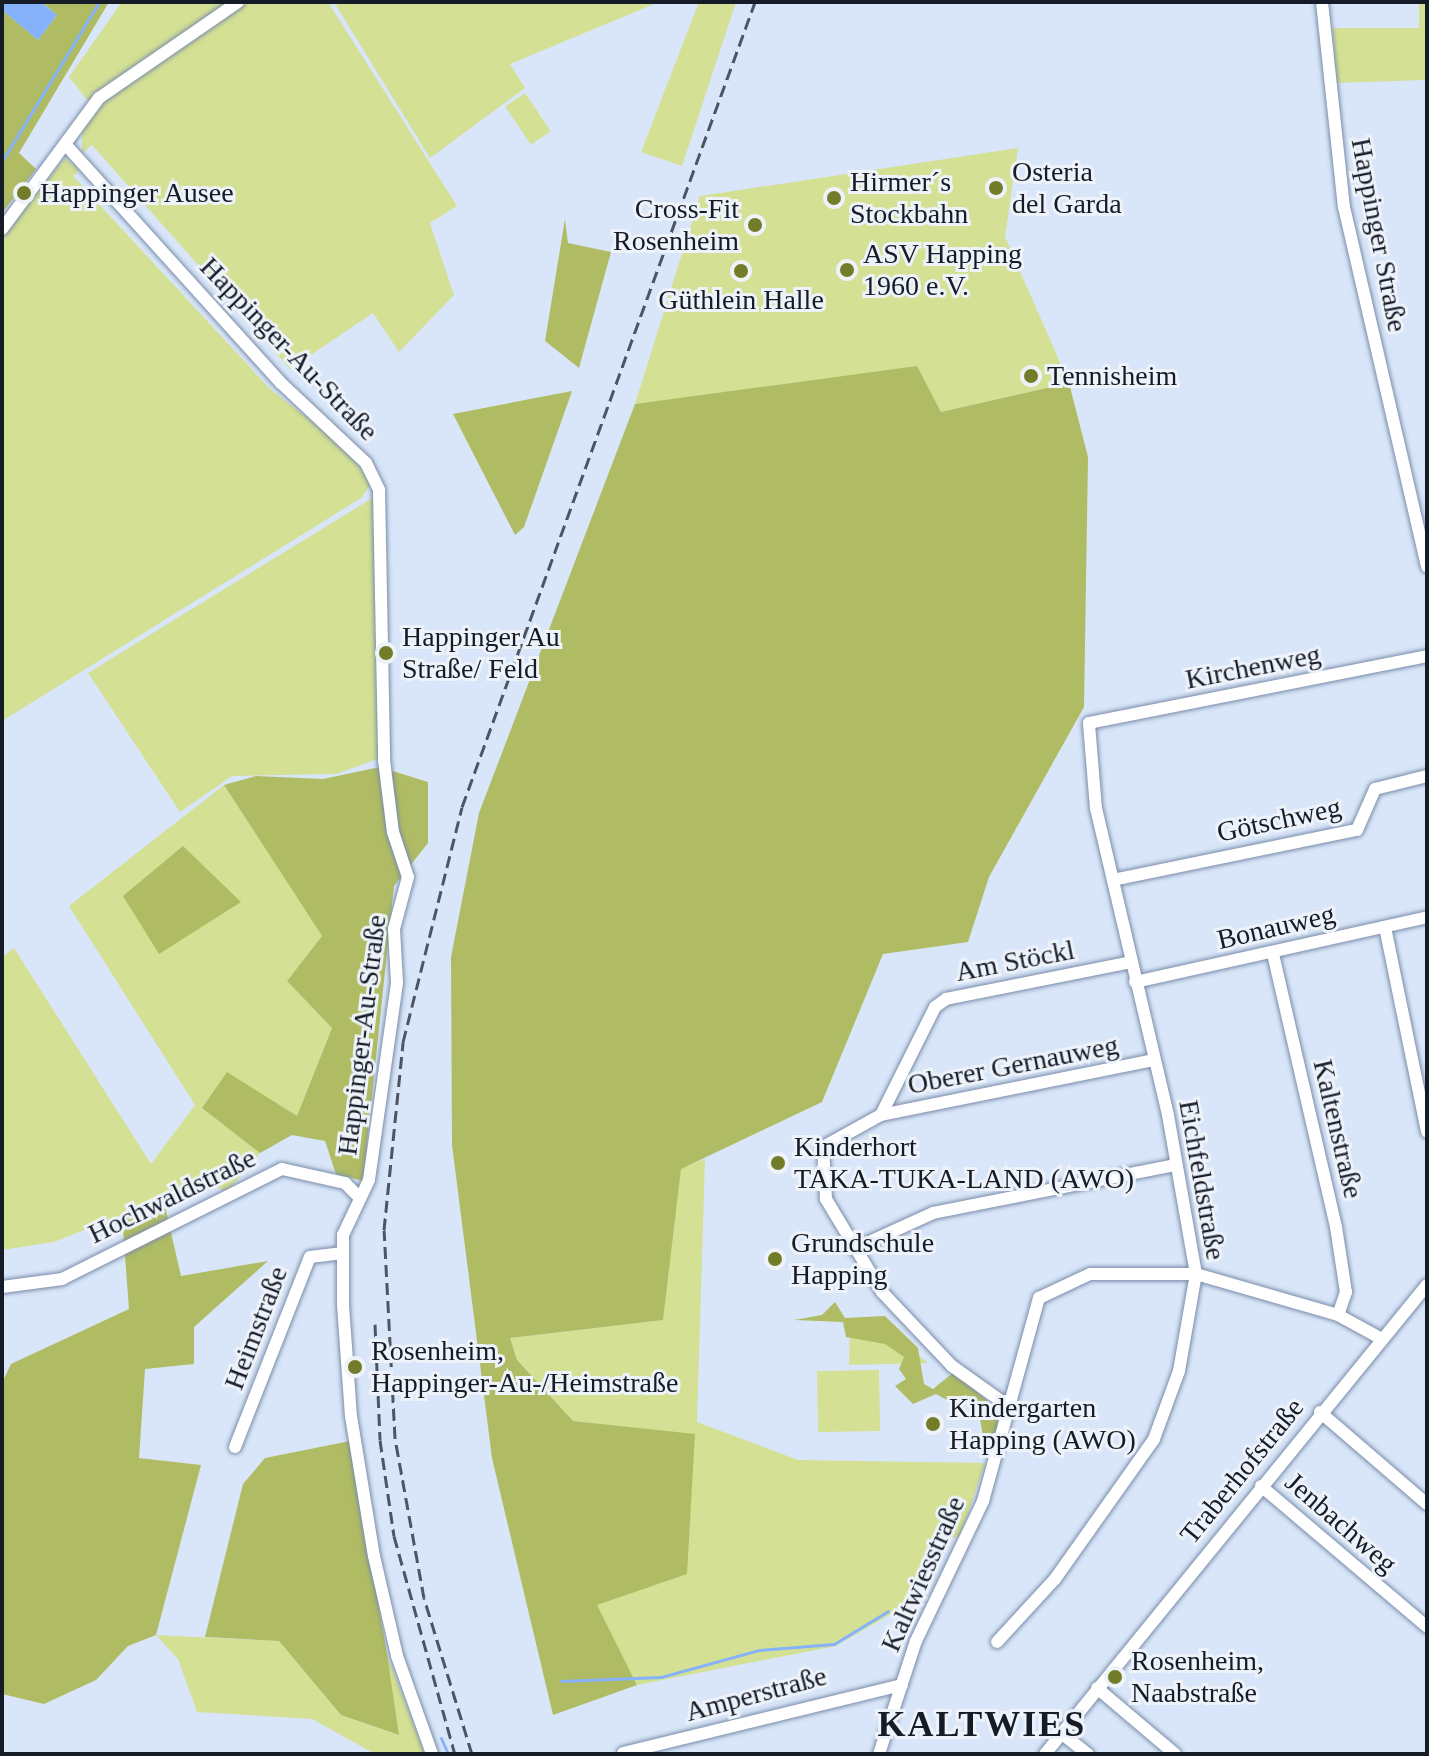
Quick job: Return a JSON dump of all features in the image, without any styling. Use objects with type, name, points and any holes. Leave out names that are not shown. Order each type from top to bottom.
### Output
[{"type":"street","points":[[2,229],[99,98],[238,2]]},
{"type":"street","name":"Happinger Straße","points":[[1322,2],[1344,207],[1427,567]]},
{"type":"street","name":"Happinger-Au-Straße","points":[[65,144],[281,383],[366,463],[379,490],[384,760],[408,877],[394,929],[397,983],[369,1180],[359,1197],[341,1253],[351,1416],[374,1556],[397,1656],[432,1754]]},
{"type":"street","name":"Kirchenweg","points":[[1089,723],[1427,656]]},
{"type":"street","name":"Eichfeldstraße","points":[[997,1642],[1055,1579],[1154,1439],[1179,1371],[1196,1274],[1154,1060],[1087,759],[1089,723]]},
{"type":"street","name":"Götschweg","points":[[1113,880],[1357,830],[1375,789],[1427,776]]},
{"type":"street","name":"Bonauweg","points":[[1135,982],[1273,954],[1427,917]]},
{"type":"street","points":[[1385,927],[1427,1132]]},
{"type":"street","name":"Kaltenstraße","points":[[1273,954],[1336,1227],[1346,1292],[1338,1315]]},
{"type":"street","name":"Am Stöckl","points":[[881,1115],[935,1007],[946,999],[1131,962]]},
{"type":"street","name":"Oberer Gernauweg","points":[[1008,1406],[914,1331],[854,1249],[826,1199],[819,1163],[835,1135],[881,1115],[1154,1060]]},
{"type":"street","points":[[854,1249],[933,1213],[1176,1165]]},
{"type":"street","name":"Hochwaldstraße","points":[[2,1287],[62,1279],[282,1169],[345,1183],[359,1197]]},
{"type":"street","name":"Heimstraße","points":[[235,1447],[303,1270],[315,1253],[341,1253]]},
{"type":"street","name":"Kaltwiesstraße","points":[[879,1754],[902,1685],[983,1501],[1039,1298],[1090,1274],[1196,1274],[1338,1315],[1382,1339]]},
{"type":"street","name":"Traberhofstraße","points":[[1045,1754],[1320,1412],[1427,1285]]},
{"type":"street","points":[[1320,1412],[1427,1504]]},
{"type":"street","name":"Jenbachweg","points":[[1261,1486],[1427,1627]]},
{"type":"street","name":"Amperstraße","points":[[623,1753],[902,1685]]},
{"type":"street","points":[[1097,1688],[1175,1754]]},
{"type":"street","points":[[1061,1733],[1088,1754]]},
{"type":"green space","points":[[41,2],[109,2],[19,153],[36,169],[2,213],[2,10],[38,40],[57,15]]},
{"type":"green space","points":[[122,2],[231,2],[88,101],[69,77]]},
{"type":"green space","points":[[246,2],[328,2],[457,206],[430,223],[454,295],[399,352],[373,313],[290,369],[92,145],[82,153],[82,131],[98,106]]},
{"type":"green space","points":[[334,2],[659,2],[510,64],[525,88],[430,158]]},
{"type":"green space","points":[[699,2],[736,2],[682,166],[641,152]]},
{"type":"green space","points":[[1419,2],[1427,2],[1427,80],[1335,83],[1333,28],[1419,28]]},
{"type":"green space","points":[[525,93],[551,131],[531,145],[505,106]]},
{"type":"green space","name":"ASV Happing 1960 e.V.","points":[[1018,148],[1005,237],[1069,383],[941,412],[917,367],[635,404],[700,196]]},
{"type":"green space","points":[[65,158],[79,170],[73,176],[270,389],[345,447],[371,484],[361,498],[2,721],[2,235]]},
{"type":"green space","points":[[565,219],[568,243],[611,252],[579,368],[545,341]]},
{"type":"green space","points":[[917,366],[941,412],[1069,383],[1088,457],[1084,707],[989,877],[968,942],[883,954],[822,1102],[681,1169],[663,1320],[510,1338],[517,1360],[573,1421],[695,1434],[687,1574],[597,1605],[637,1685],[553,1715],[492,1458],[452,1145],[451,957],[479,813],[635,404]]},
{"type":"green space","points":[[572,391],[524,527],[515,535],[453,414]]},
{"type":"green space","points":[[374,497],[380,758],[336,774],[232,776],[180,812],[88,673]]},
{"type":"green space","points":[[380,767],[428,782],[428,843],[394,886],[363,1181],[336,1174],[325,1141],[292,1135],[260,1153],[202,1108],[227,1072],[297,1116],[332,1028],[287,981],[322,936],[224,785],[256,776],[323,779]]},
{"type":"green space","points":[[224,785],[322,936],[287,981],[332,1028],[297,1116],[202,1108],[260,1153],[227,1192],[205,1182],[54,1242],[2,1250],[2,957],[14,948],[151,1164],[195,1105],[69,906]]},
{"type":"green space","points":[[183,846],[241,902],[159,954],[123,896]]},
{"type":"green space","points":[[705,1159],[697,1422],[798,1460],[985,1463],[960,1537],[931,1538],[903,1607],[836,1646],[637,1685],[596,1605],[695,1435],[573,1421],[517,1360],[510,1338],[662,1320],[681,1168]]},
{"type":"green space","points":[[164,1202],[181,1276],[268,1261],[194,1327],[194,1364],[145,1369],[139,1458],[201,1465],[156,1635],[128,1646],[96,1680],[44,1704],[2,1694],[2,1383],[11,1364],[129,1309],[122,1217]]},
{"type":"green space","points":[[835,1302],[845,1318],[885,1316],[918,1348],[924,1384],[933,1389],[954,1372],[991,1404],[1000,1420],[994,1440],[983,1437],[979,1412],[966,1395],[947,1400],[936,1394],[913,1404],[895,1386],[906,1379],[899,1369],[904,1357],[885,1344],[846,1337],[843,1322],[794,1320],[822,1315]]},
{"type":"green space","points":[[850,1326],[882,1326],[928,1363],[849,1365]]},
{"type":"green space","points":[[879,1370],[880,1431],[818,1432],[817,1371]]},
{"type":"green space","points":[[350,1441],[399,1735],[341,1715],[279,1641],[205,1637],[243,1484],[265,1458]]},
{"type":"green space","points":[[156,1635],[279,1641],[341,1715],[398,1735],[387,1654],[425,1754],[375,1754],[312,1719],[197,1712],[178,1659]]},
{"type":"water","points":[[2,2],[41,2],[57,15],[38,40],[2,10]]},
{"type":"waterway","points":[[2,161],[99,2]]},
{"type":"waterway","points":[[561,1681],[661,1677],[759,1650],[834,1644],[888,1611]]},
{"type":"waterway","points":[[441,1738],[448,1754]]},
{"type":"railway","points":[[472,1754],[424,1598],[395,1438],[384,1230],[403,1042],[462,807],[755,2]]},
{"type":"railway","points":[[375,1324],[380,1440],[394,1536],[455,1754]]},
{"type":"place","name":"Osteria del Garda","points":[[996,188]]},
{"type":"place","name":"Happinger Ausee","points":[[24,193]]},
{"type":"place","name":"Hirmer´s Stockbahn","points":[[834,198]]},
{"type":"place","name":"Cross-Fit Rosenheim","points":[[755,225]]},
{"type":"place","name":"ASV Happing 1960 e.V.","points":[[847,270]]},
{"type":"place","name":"Güthlein Halle","points":[[741,271]]},
{"type":"place","name":"Tennisheim","points":[[1031,376]]},
{"type":"place","name":"Happinger Au Straße/ Feld","points":[[386,653]]},
{"type":"place","name":"Kinderhort TAKA-TUKA-LAND (AWO)","points":[[778,1163]]},
{"type":"place","name":"Grundschule Happing","points":[[775,1259]]},
{"type":"place","name":"Rosenheim, Happinger-Au-/Heimstraße","points":[[355,1367]]},
{"type":"place","name":"Kindergarten Happing (AWO)","points":[[933,1424]]},
{"type":"place","name":"Rosenheim, Naabstraße","points":[[1115,1677]]},
{"type":"district","name":"KALTWIES","points":[[982,1725]]}]
